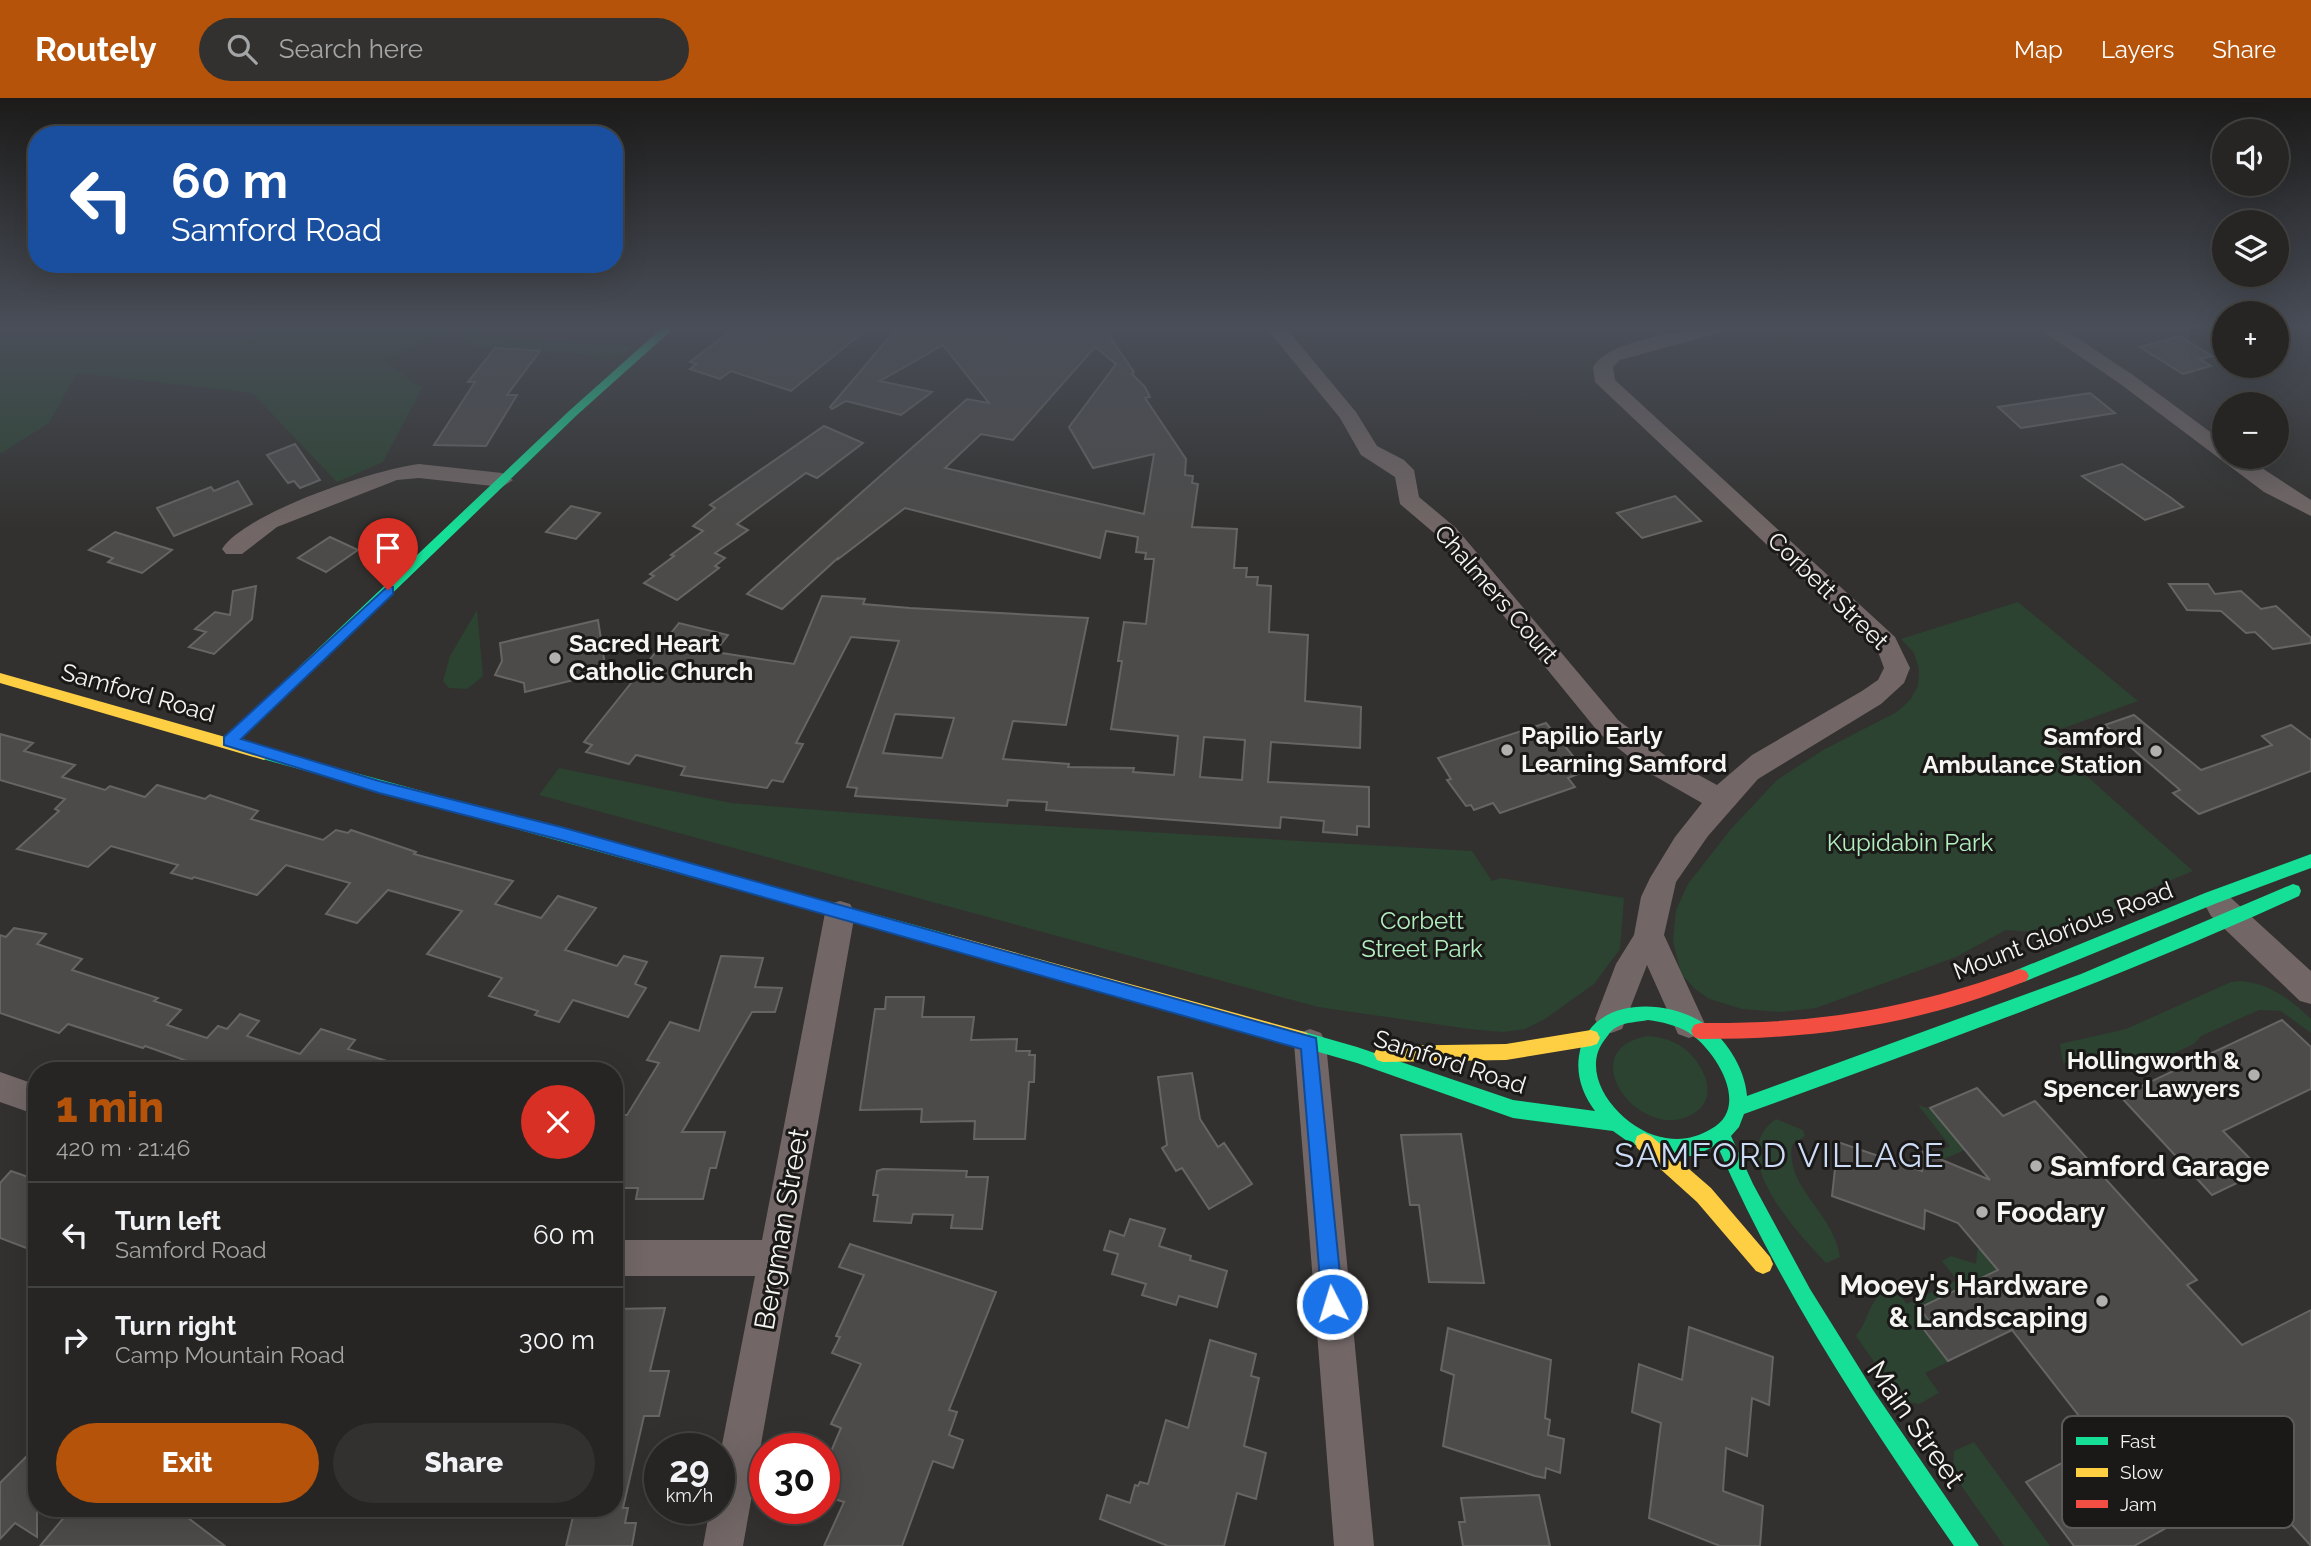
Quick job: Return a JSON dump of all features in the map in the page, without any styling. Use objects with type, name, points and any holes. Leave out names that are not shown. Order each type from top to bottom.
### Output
[{"type":"main road","points":[[229,741],[502,480],[595,396]]},
{"type":"main road","name":"Samford Road","points":[[0,678],[229,741],[379,787],[561,833],[840,913],[1357,1055],[1513,1109],[1613,1122]]},
{"type":"main road","name":"Mount Glorious Road","points":[[1694,1027],[1801,1028],[1873,1017],[1980,993],[2211,898],[2311,861]]},
{"type":"main road","points":[[1738,1108],[2053,993],[2234,919],[2311,883]]},
{"type":"main road","points":[[1648,1012],[1694,1027],[1718,1047],[1731,1066],[1739,1088],[1738,1108],[1732,1124],[1722,1136],[1706,1145],[1686,1150],[1644,1142],[1613,1122],[1596,1102],[1586,1079],[1584,1057],[1601,1029],[1629,1013],[1648,1012]]},
{"type":"main road","points":[[1801,1028],[1859,1064]]},
{"type":"main road","name":"Samford Road","points":[[1357,1055],[1506,1052],[1601,1029]]},
{"type":"main road","name":"Main Street","points":[[1722,1136],[1742,1191],[1821,1332],[1968,1546]]},
{"type":"main road","name":"Main Street","points":[[1644,1142],[1704,1195],[1821,1332]]},
{"type":"street","name":"Chalmers Court","points":[[1332,396],[1349,416],[1369,450],[1406,475],[1408,499],[1448,533],[1609,727],[1661,767],[1722,802]]},
{"type":"street","name":"Corbett Street","points":[[1601,1029],[1630,966],[1649,936],[1651,912],[1659,887],[1682,849],[1747,773],[1791,743],[1884,691],[1895,677],[1896,659],[1886,643],[1620,396]]},
{"type":"street","points":[[2148,396],[2212,443]]},
{"type":"street","points":[[2247,469],[2272,487],[2311,509]]},
{"type":"street","points":[[234,549],[269,522],[393,474],[419,471],[502,480]]},
{"type":"street","points":[[2211,898],[2311,990]]},
{"type":"street","name":"Bergman Street","points":[[723,1546],[840,913]]},
{"type":"street","points":[[1649,936],[1694,1027]]},
{"type":"street","points":[[1310,1043],[1354,1546]]},
{"type":"street","points":[[0,1087],[28,1097]]},
{"type":"street","points":[[623,1258],[776,1258]]},
{"type":"green space","points":[[0,396],[64,396],[49,423],[0,454]]},
{"type":"green space","points":[[254,396],[418,396],[383,462],[337,482]]},
{"type":"green space","name":"Kupidabin Park","points":[[2018,602],[2138,701],[2042,736],[2193,871],[2130,897],[2121,907],[2049,933],[2006,930],[1956,957],[1816,1008],[1780,1012],[1742,1009],[1709,999],[1694,988],[1681,974],[1673,941],[1676,910],[1688,884],[1731,829],[1777,780],[1823,750],[1897,712],[1910,700],[1918,686],[1919,669],[1914,653],[1901,639]]},
{"type":"green space","points":[[477,610],[483,676],[467,689],[449,688],[443,681],[450,656]]},
{"type":"green space","name":"Corbett Street Park","points":[[559,768],[731,803],[959,821],[1472,851],[1492,881],[1501,878],[1624,898],[1620,949],[1594,984],[1545,1019],[1525,1029],[1503,1032],[1469,1029],[1318,1007],[539,795]]},
{"type":"green space","points":[[2231,982],[2261,985],[2287,999],[2311,1019],[2311,1033],[2281,1011],[2259,1010],[2201,1036],[2194,1044],[2155,1062],[2147,1054],[2063,1063],[2060,1044],[2126,1029]]},
{"type":"green space","points":[[1648,1036],[1679,1045],[1701,1068],[1708,1088],[1707,1098],[1702,1107],[1693,1114],[1673,1120],[1653,1117],[1635,1106],[1621,1092],[1614,1075],[1615,1058],[1625,1044]]},
{"type":"green space","points":[[1918,1105],[1930,1109],[1965,1150],[1944,1159],[1938,1152],[1950,1146]]},
{"type":"green space","points":[[1776,1119],[1803,1130],[1805,1136],[1792,1145],[1792,1160],[1803,1188],[1836,1241],[1840,1257],[1826,1263],[1784,1214],[1761,1173],[1758,1153],[1762,1135]]},
{"type":"green space","points":[[1978,1245],[1998,1270],[1920,1308],[1931,1323],[1922,1328],[1948,1362],[1925,1373],[1939,1393],[1919,1404],[1902,1401],[1856,1336],[1874,1301],[1885,1290],[1893,1286],[1907,1304],[1957,1280],[1942,1261],[1951,1256],[1976,1264]]},
{"type":"green space","points":[[1974,1442],[2050,1546],[2004,1546],[1953,1474],[1954,1451]]},
{"type":"building","points":[[466,396],[517,396],[486,446],[434,445]]},
{"type":"building","points":[[840,396],[927,396],[901,415],[846,401],[832,409],[830,407]]},
{"type":"building","points":[[983,396],[1052,396],[1013,440],[981,434],[945,468],[1144,514],[1154,454],[1093,468],[1069,427],[1092,396],[1149,396],[1145,398],[1186,459],[1185,475],[1193,476],[1192,483],[1198,484],[1192,527],[1237,529],[1234,568],[1247,568],[1246,577],[1258,577],[1257,585],[1271,586],[1269,632],[1308,635],[1305,701],[1361,707],[1360,748],[1271,742],[1268,782],[1369,787],[1369,827],[1357,826],[1357,835],[1323,832],[1324,821],[1281,817],[1280,828],[1046,810],[1047,802],[1008,800],[1007,806],[855,796],[857,788],[847,787],[899,641],[851,637],[796,743],[803,744],[783,782],[772,780],[767,788],[681,775],[685,767],[636,755],[629,764],[586,752],[592,745],[584,742],[679,623],[728,635],[715,652],[794,664],[822,596],[865,599],[863,604],[910,608],[1088,618],[1066,725],[1013,721],[1003,759],[1069,764],[1068,767],[1134,768],[1133,772],[1174,775],[1178,736],[1111,729],[1122,661],[1118,661],[1124,622],[1146,624],[1154,559],[1145,559],[1146,553],[1136,552],[1138,537],[1106,531],[1100,558],[905,508],[837,560],[839,557],[782,609],[747,594],[967,399],[989,403]],"holes":[[[895,714],[954,718],[942,758],[883,753]],[[1204,737],[1245,740],[1242,780],[1200,777]]]},
{"type":"building","points":[[2073,396],[2093,396],[2115,413],[2021,428],[1998,407]]},
{"type":"building","points":[[824,426],[863,443],[817,478],[806,473],[737,524],[748,530],[715,553],[725,558],[715,566],[719,568],[677,600],[644,583],[654,576],[650,574],[674,556],[671,555],[703,531],[693,526],[715,508],[710,505]]},
{"type":"building","points":[[295,444],[320,480],[300,488],[294,481],[288,483],[267,455]]},
{"type":"building","points":[[2122,464],[2183,507],[2145,520],[2082,476]]},
{"type":"building","points":[[238,481],[252,504],[174,536],[157,508],[211,487],[214,491]]},
{"type":"building","points":[[1675,496],[1701,521],[1642,538],[1617,513]]},
{"type":"building","points":[[571,506],[600,513],[576,539],[546,532]]},
{"type":"building","points":[[115,532],[172,550],[142,573],[108,562],[113,558],[89,550]]},
{"type":"building","points":[[330,537],[358,550],[326,572],[298,558]]},
{"type":"building","points":[[2169,584],[2208,584],[2215,594],[2241,591],[2261,609],[2276,606],[2311,638],[2311,643],[2273,649],[2255,632],[2246,633],[2221,611],[2187,610]]},
{"type":"building","points":[[256,586],[252,619],[214,654],[189,647],[206,632],[195,629],[215,612],[230,615],[233,591]]},
{"type":"building","name":"Sacred Heart Catholic Church","points":[[598,620],[606,672],[525,692],[524,683],[495,675],[502,661],[500,643]]},
{"type":"building","points":[[2134,715],[2201,770],[2272,745],[2262,736],[2291,725],[2311,740],[2311,771],[2199,814],[2173,793],[2180,790],[2105,725]]},
{"type":"building","points":[[1546,723],[1577,761],[1569,763],[1578,774],[1568,778],[1575,787],[1500,813],[1493,803],[1474,810],[1471,805],[1466,806],[1447,780],[1451,779],[1438,758]]},
{"type":"building","points":[[0,734],[33,743],[24,751],[75,765],[62,777],[105,790],[110,786],[145,797],[157,785],[205,799],[210,795],[258,811],[251,819],[323,840],[336,830],[348,833],[351,830],[416,852],[414,854],[513,881],[495,904],[541,918],[558,896],[596,908],[565,950],[617,966],[624,956],[647,962],[635,984],[646,988],[628,1017],[573,1000],[559,1022],[535,1015],[538,1011],[489,996],[502,978],[427,954],[462,911],[388,890],[357,923],[326,914],[350,883],[286,865],[257,895],[171,873],[178,865],[111,846],[88,867],[17,849],[59,811],[55,809],[65,799],[0,780]]},
{"type":"building","points":[[14,928],[46,934],[37,944],[82,959],[72,970],[158,998],[154,1001],[181,1010],[167,1025],[207,1038],[218,1026],[227,1029],[240,1014],[259,1021],[247,1036],[300,1054],[321,1029],[355,1040],[348,1049],[390,1062],[186,1062],[145,1046],[143,1048],[68,1024],[59,1033],[0,1013],[0,935],[6,937]]},
{"type":"building","points":[[721,956],[763,958],[755,987],[782,988],[775,1012],[752,1012],[682,1132],[725,1132],[716,1168],[710,1168],[703,1199],[636,1199],[638,1188],[623,1188],[623,1115],[627,1115],[659,1063],[647,1060],[670,1022],[699,1031]]},
{"type":"building","points":[[886,997],[924,997],[922,1017],[974,1017],[971,1040],[1017,1039],[1016,1051],[1030,1051],[1029,1055],[1035,1055],[1034,1082],[1029,1082],[1025,1139],[974,1139],[975,1121],[921,1122],[922,1109],[860,1110],[875,1009],[885,1009]]},
{"type":"building","points":[[2282,1020],[2311,1047],[2311,1089],[2223,1131],[2262,1171],[2212,1195],[2120,1096]]},
{"type":"building","points":[[1192,1073],[1200,1119],[1218,1147],[1224,1143],[1252,1184],[1209,1209],[1182,1168],[1176,1171],[1162,1148],[1167,1145],[1158,1077]]},
{"type":"building","points":[[1977,1088],[2003,1116],[2035,1101],[2197,1280],[2187,1285],[2242,1345],[2311,1310],[2311,1546],[2294,1527],[2294,1416],[2079,1416],[2012,1330],[1948,1361],[1922,1327],[1931,1323],[1919,1308],[1998,1270],[1958,1223],[1925,1210],[1924,1229],[1832,1196],[1838,1142],[1922,1171],[1923,1152],[1990,1180],[1930,1108]]},
{"type":"building","points":[[1461,1134],[1484,1283],[1429,1282],[1419,1205],[1410,1205],[1401,1135]]},
{"type":"building","points":[[11,1171],[28,1177],[28,1249],[0,1238],[0,1183]]},
{"type":"building","points":[[877,1171],[967,1171],[966,1177],[988,1177],[982,1229],[951,1228],[953,1215],[913,1214],[911,1223],[874,1221],[878,1195],[873,1195]]},
{"type":"building","points":[[1130,1219],[1165,1229],[1159,1246],[1191,1256],[1190,1260],[1227,1271],[1217,1307],[1179,1296],[1176,1305],[1142,1295],[1146,1284],[1112,1274],[1118,1254],[1104,1250],[1110,1231],[1124,1236]]},
{"type":"building","points":[[850,1244],[996,1292],[949,1410],[957,1412],[949,1435],[963,1440],[953,1468],[933,1461],[902,1546],[824,1546],[834,1524],[840,1524],[840,1511],[844,1502],[840,1501],[841,1428],[831,1424],[861,1364],[832,1353],[840,1337],[836,1336],[864,1275],[839,1267]]},
{"type":"building","points":[[665,1308],[650,1371],[669,1371],[659,1416],[644,1416],[623,1508],[623,1309]]},
{"type":"building","points":[[1689,1327],[1773,1357],[1769,1405],[1752,1398],[1747,1456],[1726,1448],[1723,1491],[1763,1506],[1760,1546],[1720,1546],[1649,1518],[1661,1423],[1632,1412],[1639,1364],[1682,1380]]},
{"type":"building","points":[[1448,1328],[1551,1360],[1545,1418],[1550,1420],[1548,1435],[1564,1439],[1560,1473],[1546,1468],[1545,1478],[1535,1476],[1443,1446],[1454,1375],[1441,1370]]},
{"type":"building","points":[[1210,1340],[1256,1354],[1251,1376],[1259,1378],[1244,1446],[1266,1453],[1256,1499],[1237,1493],[1224,1546],[1168,1546],[1100,1519],[1107,1495],[1130,1503],[1135,1485],[1138,1486],[1140,1482],[1148,1484],[1166,1420],[1188,1428]]},
{"type":"building","points":[[28,1455],[28,1517],[37,1517],[37,1537],[15,1523],[0,1539],[0,1483]]},
{"type":"building","points":[[2062,1463],[2062,1528],[2166,1528],[2134,1546],[2074,1546],[2026,1482]]},
{"type":"building","points":[[1539,1495],[1550,1546],[1463,1546],[1459,1522],[1465,1522],[1461,1498]]},
{"type":"building","points":[[623,1508],[628,1508],[625,1523],[636,1523],[632,1546],[566,1546],[573,1517],[623,1517]]},
{"type":"building","points":[[64,1517],[187,1517],[225,1546],[40,1546]]},
{"type":"traffic: fast","points":[[229,742],[593,396]]},
{"type":"traffic: fast","points":[[264,754],[948,941]]},
{"type":"traffic: fast","points":[[2020,976],[2211,898],[2311,861]]},
{"type":"traffic: fast","points":[[1738,1108],[2088,979],[2293,891]]},
{"type":"traffic: fast","points":[[1648,1012],[1681,1020],[1698,1029],[1719,1050],[1734,1078],[1738,1107],[1732,1121],[1722,1133],[1694,1147],[1664,1147],[1636,1137],[1612,1118],[1594,1095],[1586,1069],[1589,1044],[1607,1023],[1621,1017],[1648,1012]]},
{"type":"traffic: fast","points":[[1301,1039],[1357,1055],[1513,1109],[1613,1122]]},
{"type":"traffic: fast","points":[[1722,1136],[1774,1244],[1833,1347],[1968,1546]]},
{"type":"traffic: slow","points":[[0,678],[264,754]]},
{"type":"traffic: slow","points":[[948,941],[1301,1039]]},
{"type":"traffic: slow","points":[[1383,1054],[1506,1052],[1591,1038]]},
{"type":"traffic: slow","points":[[1644,1142],[1704,1195],[1763,1264]]},
{"type":"traffic: jam","points":[[1700,1031],[1786,1030],[1844,1024],[1935,1005],[2020,976]]},
{"type":"place","name":"Sacred Heart Catholic Church","points":[[555,658]]},
{"type":"place","name":"Papilio Early Learning Samford","points":[[1507,750]]},
{"type":"place","name":"Samford Ambulance Station","points":[[2156,751]]},
{"type":"place","name":"Hollingworth & Spencer Lawyers","points":[[2254,1075]]},
{"type":"place","name":"Samford Garage","points":[[2036,1166]]},
{"type":"place","name":"Foodary","points":[[1982,1212]]},
{"type":"place","name":"Mooey's Hardware & Landscaping","points":[[2102,1301]]},
{"type":"district","name":"SAMFORD VILLAGE","points":[[1780,1155]]},
{"type":"route","points":[[388,590],[229,741],[379,787],[561,833],[1310,1043],[1332,1304]]}]
